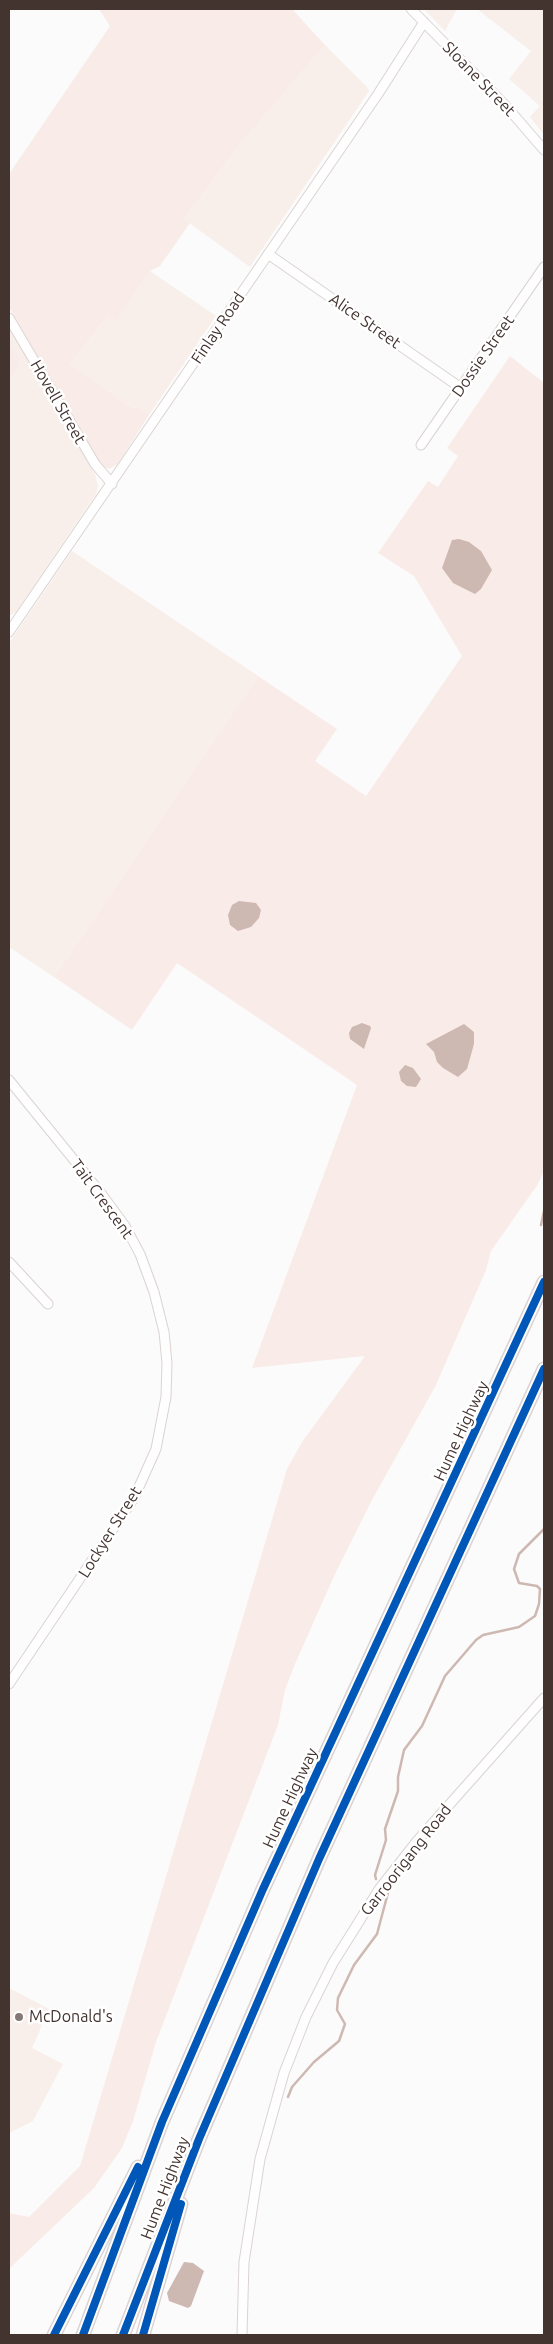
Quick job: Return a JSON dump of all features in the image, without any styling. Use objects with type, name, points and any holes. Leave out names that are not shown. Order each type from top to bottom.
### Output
[{"type":"highway","name":"Hume Highway","points":[[83,2335],[162,2122],[263,1889],[544,1282]]},
{"type":"highway","name":"Hume Highway","points":[[122,2335],[199,2139],[319,1859],[544,1369]]},
{"type":"highway","points":[[54,2335],[162,2122]]},
{"type":"highway","points":[[143,2335],[199,2139]]},
{"type":"street","name":"Sloane Street","points":[[411,9],[506,106],[544,150]]},
{"type":"street","name":"Finlay Road","points":[[10,630],[112,484],[424,22]]},
{"type":"street","name":"Alice Street","points":[[268,254],[461,388]]},
{"type":"street","name":"Dossie Street","points":[[421,446],[544,267]]},
{"type":"street","name":"Hovell Street","points":[[9,318],[95,464],[112,484]]},
{"type":"street","name":"Tait Crescent","points":[[9,1080],[100,1192],[125,1226],[140,1254],[154,1292],[164,1332],[167,1363]]},
{"type":"street","points":[[9,1262],[48,1304]]},
{"type":"street","name":"Lockyer Street","points":[[9,1684],[134,1498],[156,1449],[166,1397],[167,1363]]},
{"type":"street","name":"Garroorigang Road","points":[[242,2335],[244,2262],[260,2159],[284,2073],[315,1999],[348,1938],[380,1888],[417,1841],[544,1698]]},
{"type":"shaded area","points":[[99,9],[292,9],[325,45],[237,148],[184,219],[190,223],[160,266],[150,271],[116,321],[108,316],[70,364],[131,407],[140,408],[149,415],[118,464],[109,469],[101,465],[9,307],[9,174],[110,26]]},
{"type":"shaded area","points":[[424,9],[457,9],[445,31]]},
{"type":"shaded area","points":[[477,9],[544,9],[544,135],[530,117],[540,106],[509,79],[531,51]]},
{"type":"shaded area","points":[[325,45],[369,91],[250,267],[184,219],[237,148]]},
{"type":"shaded area","points":[[150,271],[216,316],[149,415],[140,408],[131,407],[70,364],[108,316],[116,320]]},
{"type":"shaded area","points":[[9,328],[95,474],[98,486],[96,494],[16,612],[9,616]]},
{"type":"shaded area","points":[[9,345],[20,363],[9,379]]},
{"type":"shaded area","points":[[510,356],[544,383],[544,1170],[538,1184],[491,1251],[486,1270],[436,1385],[372,1500],[335,1574],[295,1664],[285,1690],[278,1725],[156,2042],[133,2121],[122,2148],[94,2188],[9,2269],[9,2213],[29,2217],[80,2166],[287,1469],[302,1442],[365,1356],[252,1368],[357,1085],[177,963],[132,1030],[54,977],[258,676],[337,729],[315,761],[366,796],[462,656],[414,576],[378,553],[428,481],[438,487],[458,456],[447,448]]},
{"type":"shaded area","points":[[459,539],[469,542],[481,551],[492,570],[481,589],[475,594],[453,583],[442,568],[452,540]]},
{"type":"shaded area","points":[[72,551],[258,676],[54,977],[9,947],[9,643]]},
{"type":"shaded area","points":[[239,901],[256,903],[261,910],[259,918],[251,927],[238,931],[230,925],[228,915],[232,905]]},
{"type":"shaded area","points":[[362,1023],[371,1028],[364,1049],[350,1039],[349,1033],[352,1027]]},
{"type":"shaded area","points":[[464,1024],[474,1032],[474,1044],[467,1069],[458,1077],[437,1062],[434,1052],[426,1044]]},
{"type":"shaded area","points":[[405,1065],[413,1068],[421,1079],[416,1087],[407,1086],[401,1081],[399,1072]]},
{"type":"shaded area","points":[[9,1988],[49,2009],[32,2048],[63,2064],[33,2121],[9,2133]]},
{"type":"shaded area","points":[[184,2262],[193,2263],[204,2271],[191,2306],[188,2308],[169,2301],[167,2293]]},
{"type":"waterway","points":[[541,1225],[544,1211]]},
{"type":"waterway","points":[[376,1879],[375,1875],[386,1840],[385,1829],[398,1791],[398,1777],[404,1750],[422,1726],[445,1676],[476,1640],[483,1635],[519,1627],[535,1616],[539,1604],[540,1589],[537,1586],[519,1583],[514,1569],[519,1554],[544,1529]]},
{"type":"waterway","points":[[288,2097],[292,2087],[314,2062],[339,2041],[345,2024],[337,2010],[338,1998],[354,1965],[377,1934],[389,1889]]},
{"type":"cycle path","points":[[83,2335],[162,2122],[263,1889],[544,1282]]},
{"type":"cycle path","points":[[123,2335],[199,2139],[319,1859],[544,1369]]},
{"type":"cycle path","points":[[54,2335],[138,2167]]},
{"type":"cycle path","points":[[143,2335],[181,2204]]},
{"type":"place","name":"McDonald's","points":[[19,2017]]}]
